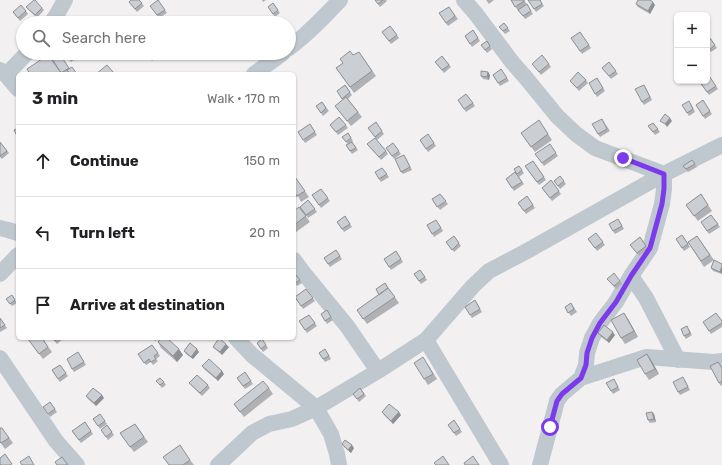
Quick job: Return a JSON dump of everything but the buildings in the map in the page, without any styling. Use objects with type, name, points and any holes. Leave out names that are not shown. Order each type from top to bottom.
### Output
[{"type":"street","points":[[56,16],[65,0]]},
{"type":"street","points":[[296,43],[317,25],[340,0]]},
{"type":"street","points":[[464,0],[512,62],[552,110],[576,134],[595,148],[664,174]]},
{"type":"street","points":[[16,87],[3,72],[18,60]]},
{"type":"street","points":[[257,72],[273,60]]},
{"type":"street","points":[[218,465],[252,433],[269,424],[292,419],[316,408],[426,340],[489,270],[534,247],[664,174],[722,146]]},
{"type":"street","points":[[581,378],[586,365],[587,353],[592,338],[600,323],[616,302],[650,248],[662,204],[664,174]]},
{"type":"street","points":[[0,228],[16,232]]},
{"type":"street","points":[[0,274],[16,257]]},
{"type":"street","points":[[296,263],[347,326],[378,371]]},
{"type":"street","points":[[631,276],[646,298],[678,360]]},
{"type":"street","points":[[238,340],[252,355],[316,408],[332,434],[338,465]]},
{"type":"street","points":[[426,340],[500,465]]},
{"type":"street","points":[[0,358],[56,441],[77,465]]},
{"type":"street","points":[[540,465],[557,401],[562,394],[581,378],[646,358],[714,362],[722,361]]},
{"type":"route","points":[[550,427],[557,401],[562,394],[581,378],[586,365],[587,353],[592,338],[600,323],[616,302],[650,248],[656,221],[662,204],[664,174],[623,158]]}]
